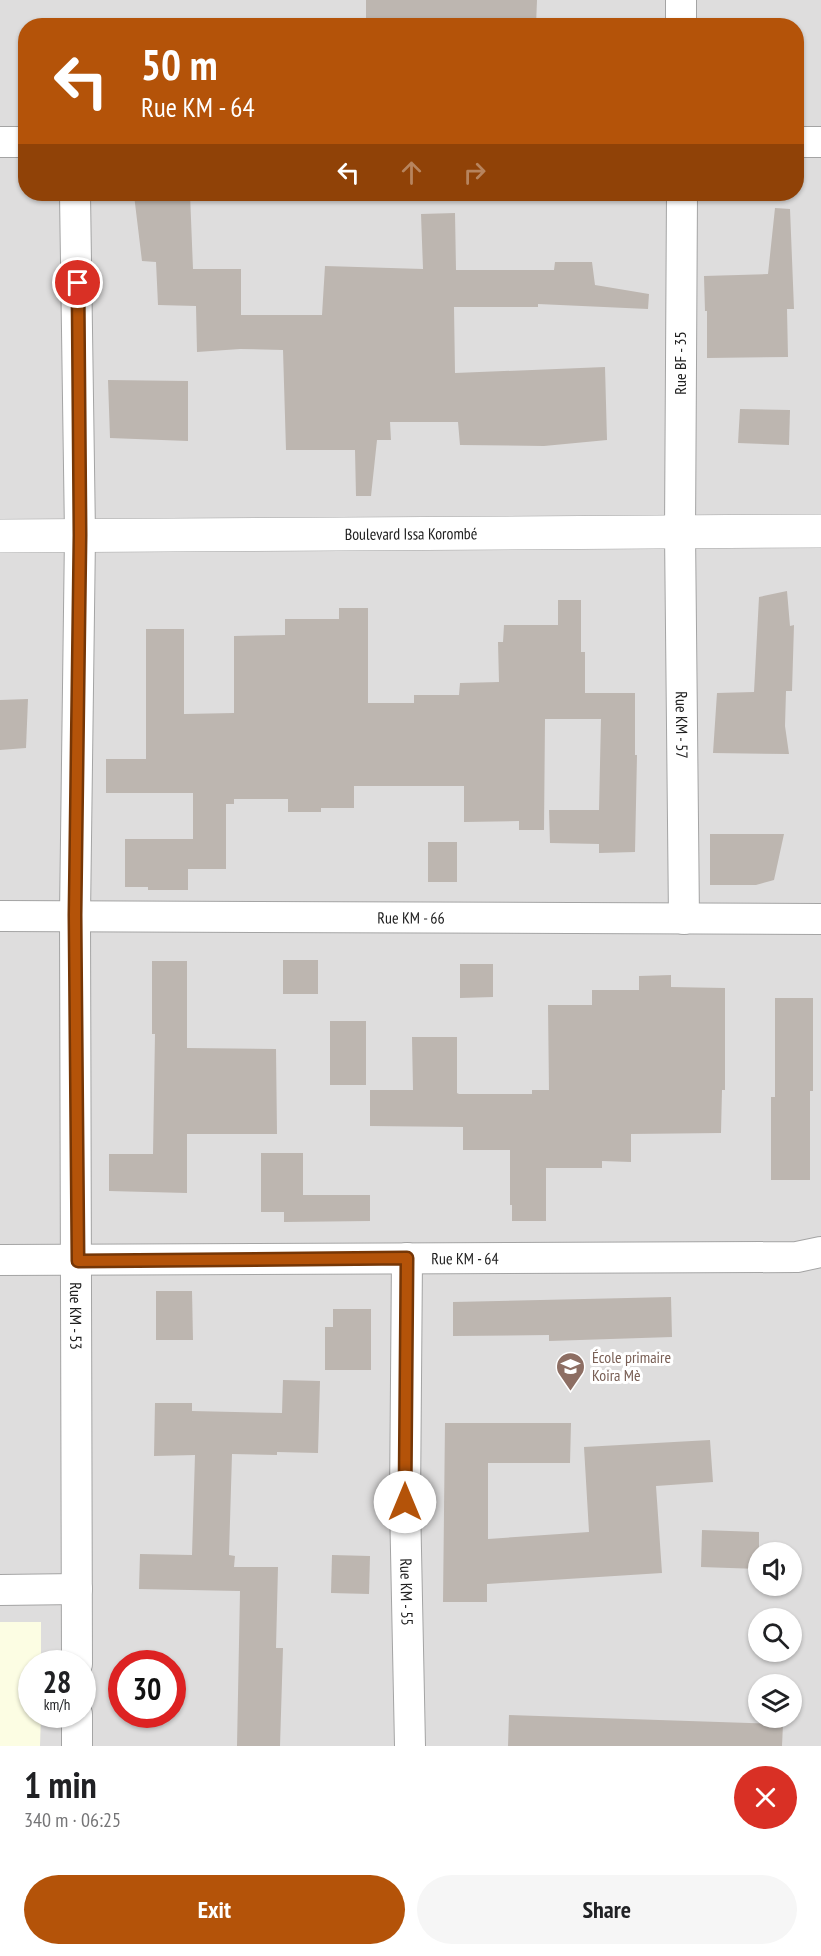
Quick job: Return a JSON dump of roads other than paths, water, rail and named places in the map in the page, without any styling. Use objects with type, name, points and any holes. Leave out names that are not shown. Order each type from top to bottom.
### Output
[{"type":"street","points":[[681,0],[681,18]]},
{"type":"street","points":[[0,142],[18,142]]},
{"type":"street","points":[[804,142],[821,142]]},
{"type":"street","name":"Rue KM - 53","points":[[75,201],[80,535],[75,915],[78,1261],[77,1650]]},
{"type":"street","name":"Rue BF - 35","points":[[680,532],[682,201]]},
{"type":"street","name":"Boulevard Issa Korombé","points":[[0,536],[821,531]]},
{"type":"street","name":"Rue KM - 57","points":[[680,532],[684,919]]},
{"type":"street","name":"Rue KM - 66","points":[[0,916],[821,919]]},
{"type":"street","name":"Rue KM - 64","points":[[0,1260],[797,1257],[821,1252]]},
{"type":"street","name":"Rue KM - 55","points":[[407,1258],[405,1502],[410,1746]]},
{"type":"street","points":[[0,1590],[77,1589]]},
{"type":"street","points":[[77,1728],[77,1746]]},
{"type":"place","name":"École primaire Koira Mè","points":[[571,1392]]}]
